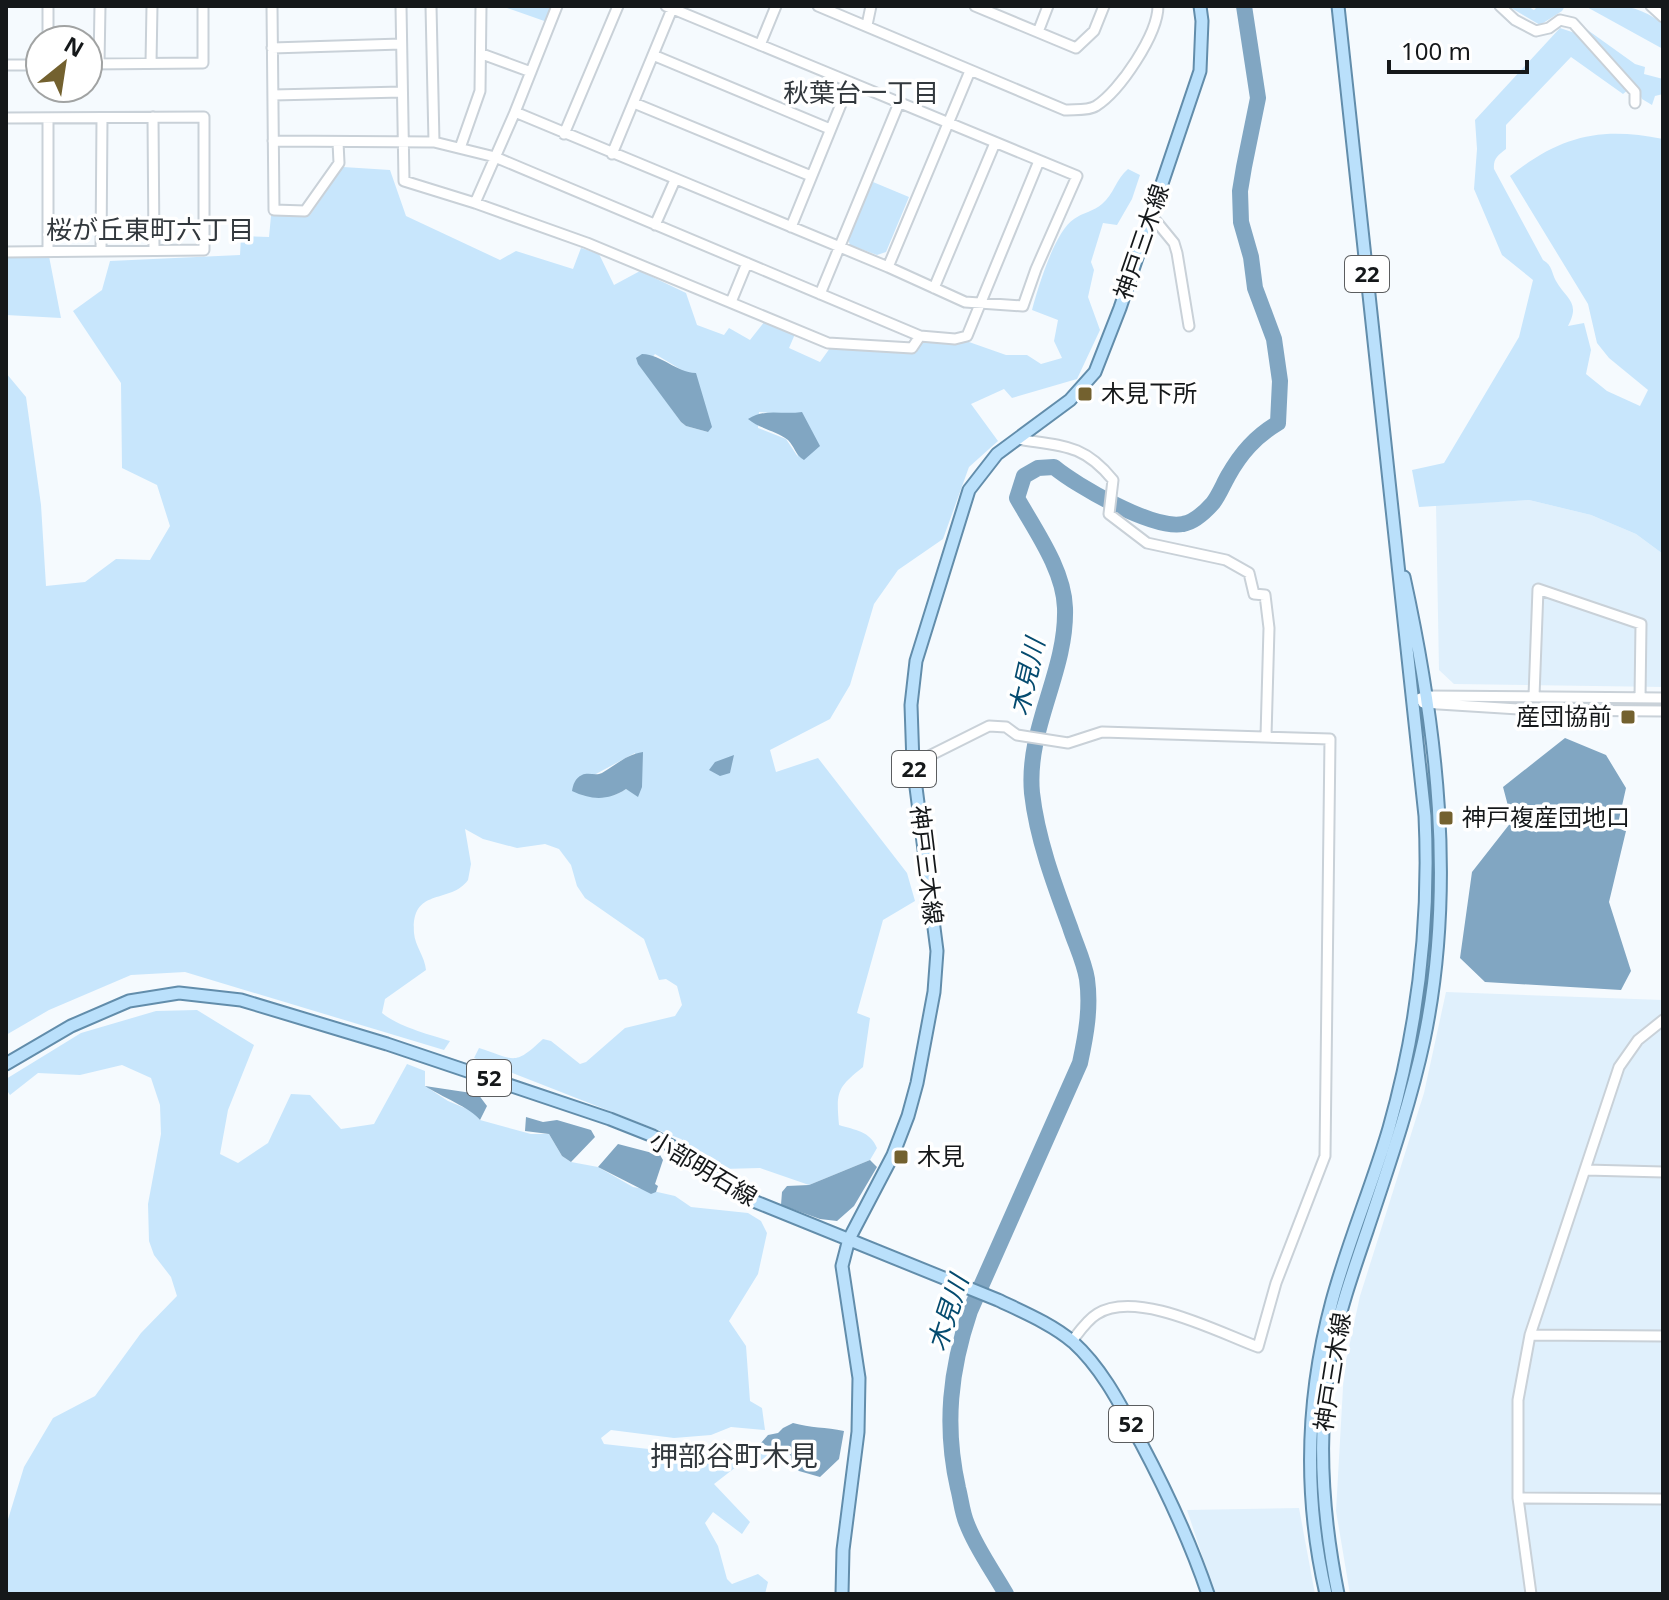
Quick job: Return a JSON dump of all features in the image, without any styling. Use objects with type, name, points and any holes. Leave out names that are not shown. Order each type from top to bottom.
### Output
[{"type":"main road","name":"神戸三木線","points":[[842,1594],[843,1550],[858,1432],[859,1378],[842,1266],[849,1239],[893,1155],[908,1116],[934,992],[937,951],[913,764],[911,705],[916,661],[969,490],[997,454],[1070,400],[1095,372],[1200,71],[1200,6]]},
{"type":"main road","name":"神戸三木線","points":[[1326,1594],[1310,1493],[1312,1402],[1320,1349],[1333,1298],[1389,1129],[1400,1083],[1419,990],[1424,939],[1426,848],[1338,6]]},
{"type":"main road","name":"神戸三木線","points":[[1338,1594],[1322,1479],[1324,1404],[1331,1353],[1344,1300],[1408,1102],[1424,1040],[1437,941],[1440,819],[1427,700],[1396,542]]},
{"type":"main road","name":"小部明石線","points":[[6,1064],[91,1015],[129,1001],[179,993],[241,1000],[387,1044],[610,1119],[683,1152],[756,1202],[998,1300],[1034,1317],[1072,1341],[1121,1405],[1191,1543],[1208,1594]]},
{"type":"street","points":[[151,63],[152,6]]},
{"type":"street","points":[[104,64],[203,63],[203,6]]},
{"type":"street","points":[[272,6],[274,210],[305,211],[339,163],[338,142]]},
{"type":"street","points":[[401,6],[404,181],[587,243],[828,343],[912,348],[920,336]]},
{"type":"street","points":[[431,6],[434,142]]},
{"type":"street","points":[[460,148],[480,91],[481,6]]},
{"type":"street","points":[[475,203],[557,6]]},
{"type":"street","points":[[564,134],[618,6]]},
{"type":"street","points":[[760,45],[776,6]]},
{"type":"street","points":[[818,6],[1065,110],[1093,108],[1111,94],[1150,40],[1158,6]]},
{"type":"street","points":[[867,25],[871,6]]},
{"type":"street","points":[[975,6],[989,9],[1076,48],[1094,31],[1104,6]]},
{"type":"street","points":[[1038,32],[1048,6]]},
{"type":"street","points":[[1500,6],[1515,20],[1536,31],[1549,28],[1560,20],[1573,23],[1635,92],[1635,103]]},
{"type":"street","points":[[1654,6],[1663,17]]},
{"type":"street","points":[[515,112],[612,154],[888,267],[965,302],[978,305],[1023,306],[1077,176],[669,7],[653,55],[612,154]]},
{"type":"street","points":[[272,48],[401,44]]},
{"type":"street","points":[[482,54],[531,72]]},
{"type":"street","points":[[653,55],[830,129]]},
{"type":"street","points":[[888,267],[970,71]]},
{"type":"street","points":[[791,227],[850,82]]},
{"type":"street","points":[[273,95],[402,92]]},
{"type":"street","points":[[634,103],[811,176]]},
{"type":"street","points":[[820,294],[899,103]]},
{"type":"street","points":[[153,117],[154,250]]},
{"type":"street","points":[[6,118],[204,117],[204,250],[6,252]]},
{"type":"street","points":[[48,118],[48,251]]},
{"type":"street","points":[[101,251],[102,118]]},
{"type":"street","points":[[273,141],[434,142],[495,157],[920,336],[955,339],[967,336],[1039,161]]},
{"type":"street","points":[[934,288],[995,143]]},
{"type":"street","points":[[655,225],[675,180]]},
{"type":"street","points":[[1151,215],[1174,243],[1189,326]]},
{"type":"street","points":[[731,302],[747,263]]},
{"type":"street","points":[[1017,439],[1071,447],[1087,454],[1113,480],[1109,514],[1147,543],[1226,560],[1249,573],[1254,594],[1265,595],[1269,628],[1266,736]]},
{"type":"street","points":[[1534,696],[1538,589],[1641,624],[1640,698]]},
{"type":"street","points":[[1413,701],[1534,696],[1663,698]]},
{"type":"street","points":[[1427,700],[1534,710],[1663,711]]},
{"type":"street","points":[[913,764],[989,726],[1006,727],[1017,735],[1068,743],[1102,732],[1330,739],[1325,1156],[1276,1283],[1258,1347],[1154,1308],[1132,1304],[1111,1307],[1095,1315],[1072,1341]]},
{"type":"street","points":[[1531,1594],[1518,1498],[1518,1400],[1530,1335],[1619,1067],[1638,1040],[1663,1020]]},
{"type":"street","points":[[1586,1170],[1663,1172]]},
{"type":"street","points":[[1530,1335],[1663,1336]]},
{"type":"street","points":[[1518,1498],[1663,1499]]},
{"type":"shaded area","points":[[508,6],[557,6],[550,23]]},
{"type":"shaded area","points":[[1508,6],[1527,6],[1534,10],[1538,6],[1565,6],[1540,25]]},
{"type":"shaded area","points":[[1585,6],[1626,7],[1653,17],[1663,24],[1663,49]]},
{"type":"shaded area","points":[[1582,26],[1635,64],[1645,67],[1644,74],[1663,79],[1663,94],[1655,96],[1652,105],[1642,99],[1637,88]]},
{"type":"shaded area","points":[[1560,28],[1575,33],[1628,90],[1623,94],[1571,57],[1506,125],[1506,149],[1494,162],[1494,169],[1543,260],[1571,301],[1573,311],[1568,326],[1584,323],[1591,350],[1586,374],[1607,391],[1640,406],[1648,390],[1609,358],[1597,343],[1588,304],[1510,176],[1546,152],[1582,138],[1620,134],[1663,139],[1663,554],[1636,534],[1591,515],[1529,500],[1419,507],[1412,470],[1444,463],[1519,337],[1533,280],[1502,255],[1474,189],[1477,149],[1475,120]]},
{"type":"shaded area","points":[[343,167],[390,170],[406,216],[500,260],[516,251],[573,269],[581,248],[599,254],[614,285],[640,271],[686,293],[697,325],[724,335],[729,328],[750,340],[765,321],[795,334],[789,348],[820,362],[830,348],[913,354],[924,341],[969,342],[1006,355],[1027,355],[1041,364],[1062,358],[1054,341],[1058,320],[1032,310],[1060,235],[1074,219],[1106,200],[1128,169],[1140,175],[1132,199],[1117,225],[1103,223],[1091,262],[1094,270],[1088,297],[1100,330],[1077,379],[1012,398],[1004,389],[971,404],[998,441],[969,467],[943,539],[898,570],[874,604],[850,685],[830,719],[770,750],[776,772],[818,758],[907,873],[915,901],[883,920],[857,1013],[870,1018],[863,1067],[843,1086],[838,1097],[839,1125],[861,1132],[874,1142],[877,1148],[870,1160],[809,1185],[760,1168],[723,1169],[681,1139],[474,1058],[479,1048],[508,1058],[520,1057],[543,1039],[551,1041],[580,1064],[625,1028],[675,1016],[682,1005],[677,986],[666,979],[659,980],[644,939],[585,898],[577,886],[571,865],[559,849],[545,844],[517,848],[483,839],[465,829],[471,864],[468,880],[460,888],[433,898],[419,908],[414,933],[426,970],[385,999],[382,1013],[405,1026],[450,1041],[444,1050],[185,972],[131,975],[49,1010],[6,1035],[6,373],[26,397],[41,505],[46,586],[85,582],[116,559],[150,560],[170,526],[157,485],[122,468],[121,383],[73,311],[102,290],[110,261],[240,255],[241,236],[269,237],[271,216],[310,215]],"holes":[[[655,354],[685,372],[708,432],[681,422],[643,369]],[[759,412],[786,414],[798,457],[786,439],[758,428]],[[635,753],[636,794],[626,789],[610,796],[582,795],[594,775]]]},
{"type":"shaded area","points":[[873,182],[909,197],[886,252],[877,255],[850,245],[848,239]]},
{"type":"shaded area","points":[[48,251],[61,318],[6,315],[6,252]]},
{"type":"shaded area","points":[[642,354],[696,373],[712,427],[708,432],[681,422],[638,364],[636,358]]},
{"type":"shaded area","points":[[802,412],[820,446],[804,460],[788,440],[748,419],[767,413]]},
{"type":"shaded area","points":[[1529,500],[1591,515],[1636,534],[1663,554],[1663,687],[1454,684],[1439,670],[1436,505]]},
{"type":"shaded area","points":[[1565,738],[1606,755],[1626,788],[1617,828],[1626,831],[1609,902],[1631,971],[1621,990],[1485,982],[1460,958],[1472,872],[1512,821],[1503,787]]},
{"type":"shaded area","points":[[643,752],[642,787],[638,797],[626,789],[613,796],[599,798],[572,791],[580,776],[602,773],[627,757]]},
{"type":"shaded area","points":[[734,755],[730,773],[720,776],[709,770],[715,762]]},
{"type":"shaded area","points":[[1446,992],[1663,1000],[1663,1594],[1350,1594],[1336,1511],[1344,1370],[1360,1296],[1424,1093]]},
{"type":"shaded area","points":[[197,1010],[254,1045],[228,1110],[220,1154],[238,1163],[268,1143],[291,1094],[310,1095],[341,1129],[374,1124],[407,1064],[425,1071],[425,1086],[448,1101],[472,1111],[480,1120],[531,1134],[549,1134],[562,1156],[571,1162],[598,1167],[633,1187],[651,1194],[653,1191],[675,1196],[691,1207],[748,1213],[761,1221],[767,1233],[758,1274],[729,1321],[746,1346],[750,1401],[762,1408],[765,1430],[731,1427],[711,1435],[674,1438],[611,1430],[601,1438],[604,1444],[702,1455],[749,1446],[779,1451],[786,1462],[741,1463],[714,1484],[750,1522],[742,1534],[713,1512],[705,1523],[718,1546],[727,1579],[732,1584],[758,1574],[768,1582],[765,1594],[6,1594],[6,1526],[24,1467],[53,1418],[95,1396],[141,1333],[177,1296],[171,1277],[154,1255],[149,1241],[148,1204],[161,1134],[160,1105],[151,1078],[122,1065],[80,1075],[38,1073],[10,1095],[6,1089],[6,1079],[81,1033],[156,1011]]},
{"type":"shaded area","points":[[425,1086],[478,1094],[487,1106],[480,1120]]},
{"type":"shaded area","points":[[526,1117],[543,1122],[557,1120],[591,1130],[595,1137],[571,1162],[562,1156],[549,1134],[525,1131]]},
{"type":"shaded area","points":[[618,1144],[660,1155],[663,1160],[655,1184],[658,1186],[656,1192],[651,1194],[598,1167]]},
{"type":"shaded area","points":[[870,1160],[877,1167],[854,1206],[837,1221],[820,1219],[781,1205],[782,1192],[787,1186],[809,1185]]},
{"type":"shaded area","points":[[793,1423],[844,1431],[839,1459],[820,1477],[799,1471],[784,1448],[761,1443],[768,1435],[778,1433]]},
{"type":"shaded area","points":[[1299,1508],[1315,1594],[1215,1594],[1187,1510]]},
{"type":"waterway","name":"木見川","points":[[1006,1594],[965,1520],[951,1442],[951,1398],[970,1311],[1080,1063],[1088,1000],[1086,972],[1047,861],[1032,793],[1035,746],[1060,655],[1065,608],[1054,565],[1017,498],[1024,476],[1038,468],[1054,467],[1097,495],[1135,514],[1170,524],[1187,523],[1213,503],[1249,446],[1278,423],[1280,381],[1274,339],[1255,288],[1251,257],[1241,222],[1240,191],[1258,98],[1244,6]]},
{"type":"place","name":"木見下所","points":[[1085,394]]},
{"type":"place","name":"産団協前","points":[[1628,717]]},
{"type":"place","name":"神戸複産団地口","points":[[1446,818]]},
{"type":"place","name":"木見","points":[[901,1157]]},
{"type":"district","name":"秋葉台一丁目","points":[[861,93]]},
{"type":"district","name":"桜が丘東町六丁目","points":[[150,230]]},
{"type":"district","name":"押部谷町木見","points":[[734,1456]]}]
